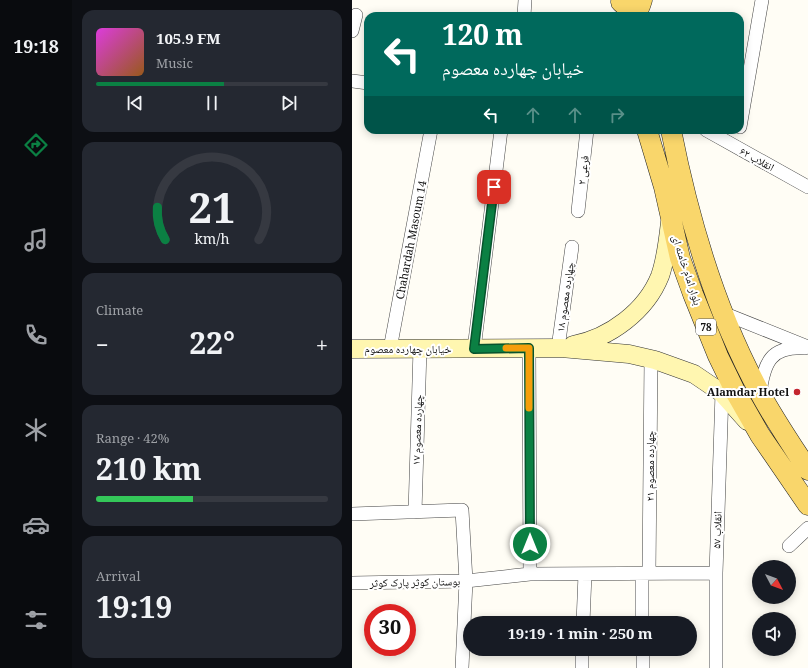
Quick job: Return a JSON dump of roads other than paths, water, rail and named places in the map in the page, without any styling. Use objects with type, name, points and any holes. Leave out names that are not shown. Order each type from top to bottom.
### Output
[{"type":"main road","points":[[621,6],[630,9],[640,6],[643,0]]},
{"type":"main road","points":[[643,0],[647,12]]},
{"type":"main road","name":"بلوار امام خامنه ای","points":[[648,134],[671,216],[680,258],[718,356],[736,394],[760,435],[808,505]]},
{"type":"main road","name":"بلوار امام خامنه ای","points":[[672,134],[689,210],[703,260],[723,313],[738,349],[760,393],[808,470]]},
{"type":"street","points":[[524,12],[525,0]]},
{"type":"street","points":[[744,106],[762,0]]},
{"type":"street","points":[[352,31],[356,15]]},
{"type":"street","points":[[352,81],[364,82]]},
{"type":"street","name":"Chahardah Masoum 14","points":[[390,349],[430,134]]},
{"type":"street","points":[[474,349],[501,134]]},
{"type":"street","name":"فرعی ۲","points":[[578,210],[587,134]]},
{"type":"street","name":"انقلاب ۶۲","points":[[713,134],[808,187]]},
{"type":"street","points":[[736,147],[739,134]]},
{"type":"street","points":[[559,348],[583,343],[604,335],[624,322],[638,309],[651,293],[664,263],[671,216]]},
{"type":"street","name":"چهارده معصوم ۱۸","points":[[559,348],[572,247]]},
{"type":"street","points":[[723,313],[808,347]]},
{"type":"street","points":[[760,393],[763,372],[771,357],[787,348],[808,347]]},
{"type":"street","points":[[529,348],[530,574]]},
{"type":"street","points":[[559,348],[630,354],[651,359],[694,374],[722,393],[760,435]]},
{"type":"street","name":"خیابان چهارده معصوم","points":[[352,349],[559,348]]},
{"type":"street","name":"چهارده معصوم ۱۷","points":[[414,512],[420,349]]},
{"type":"street","name":"چهارده معصوم ۲۱","points":[[643,616],[646,574],[651,359]]},
{"type":"street","name":"انقلاب ۵۷","points":[[716,668],[716,573],[722,393]]},
{"type":"street","name":"بوستان کوثر پارک کوثر","points":[[352,514],[462,510],[466,581],[352,583]]},
{"type":"street","points":[[789,546],[808,528]]},
{"type":"street","points":[[462,668],[466,581],[530,574],[716,573]]},
{"type":"street","points":[[583,616],[585,574]]},
{"type":"street","points":[[582,656],[582,668]]},
{"type":"street","points":[[643,656],[643,668]]},
{"type":"place","name":"Alamdar Hotel","points":[[797,392]]}]
